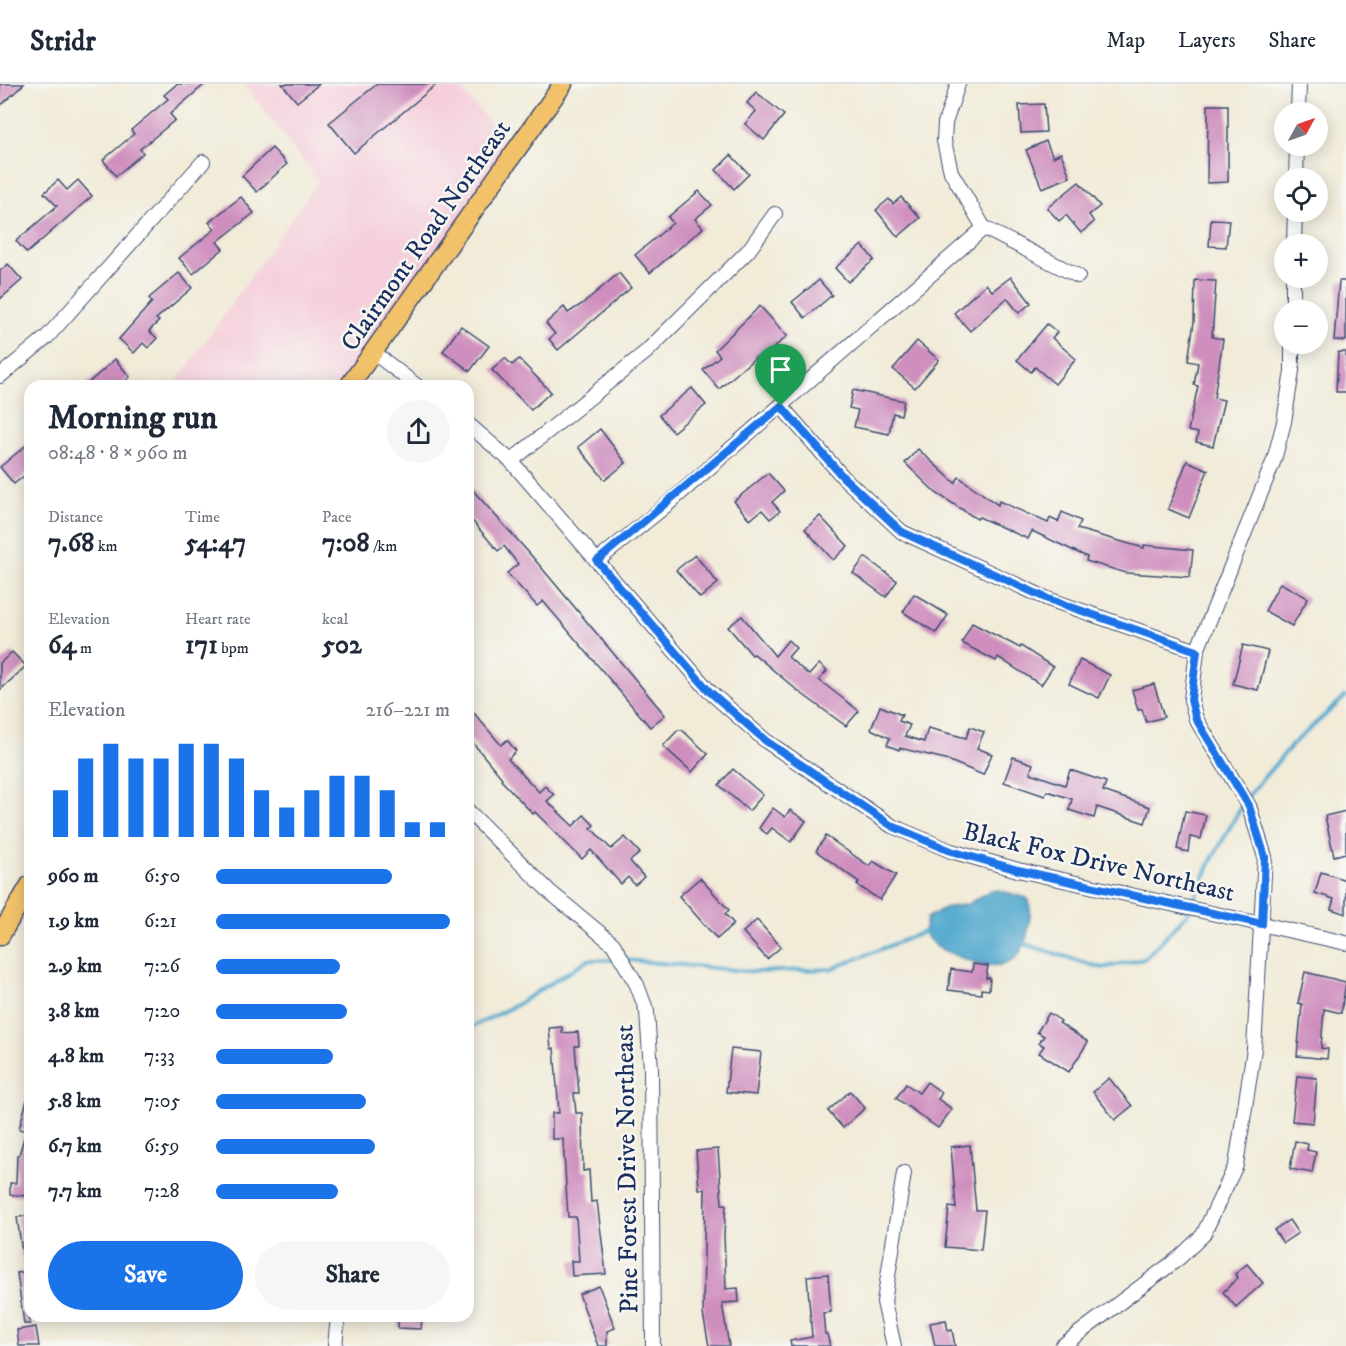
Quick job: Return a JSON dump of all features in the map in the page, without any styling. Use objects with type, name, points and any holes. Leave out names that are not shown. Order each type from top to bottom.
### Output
[{"type":"main road","name":"Clairmont Road Northeast","points":[[353,380],[563,84]]},
{"type":"main road","points":[[0,936],[24,895]]},
{"type":"street","points":[[958,84],[945,123],[944,141],[951,172],[984,228],[1078,276]]},
{"type":"street","points":[[1298,102],[1299,84]]},
{"type":"street","points":[[0,376],[47,337],[203,162]]},
{"type":"street","points":[[511,461],[646,352],[748,251],[775,214]]},
{"type":"street","points":[[597,561],[781,406],[984,228]]},
{"type":"street","points":[[373,352],[409,380]]},
{"type":"street","points":[[1062,1346],[1179,1258],[1203,1235],[1236,1165],[1254,1049],[1265,857],[1249,806],[1196,719],[1191,700],[1197,651],[1274,460],[1284,422],[1292,371],[1292,354]]},
{"type":"street","points":[[781,406],[843,477],[902,532],[1048,599],[1197,651]]},
{"type":"street","name":"Black Fox Drive Northeast","points":[[474,429],[511,461],[709,691],[766,741],[892,826],[951,851],[1018,870],[1346,944]]},
{"type":"street","name":"Pine Forest Drive Northeast","points":[[474,817],[550,892],[613,944],[637,986],[647,1012],[651,1069],[653,1346]]},
{"type":"street","points":[[894,1346],[884,1302],[904,1173]]},
{"type":"street","points":[[335,1346],[337,1322]]},
{"type":"shaded area","points":[[244,84],[456,84],[518,154],[354,380],[178,380],[318,181]]},
{"type":"water","points":[[998,890],[1027,898],[1030,906],[1024,944],[1018,955],[1011,961],[992,966],[969,961],[938,947],[924,932],[927,918],[944,908],[968,904],[989,891]]},
{"type":"building","points":[[0,84],[24,84],[0,106]]},
{"type":"building","points":[[177,84],[205,84],[170,114],[175,120],[140,149],[143,153],[116,176],[103,160],[134,134],[131,130],[168,99],[164,95]]},
{"type":"building","points":[[282,84],[319,84],[297,102]]},
{"type":"building","points":[[377,84],[437,84],[354,153],[329,123]]},
{"type":"building","points":[[756,92],[784,115],[764,140],[745,124],[756,111],[747,103]]},
{"type":"building","points":[[1044,104],[1046,132],[1021,133],[1019,105]]},
{"type":"building","points":[[1208,105],[1228,105],[1228,182],[1207,183]]},
{"type":"building","points":[[1046,141],[1053,157],[1061,153],[1070,177],[1042,188],[1026,150]]},
{"type":"building","points":[[272,148],[287,164],[257,192],[242,176]]},
{"type":"building","points":[[731,155],[749,174],[734,189],[716,170]]},
{"type":"building","points":[[58,180],[67,190],[78,180],[92,196],[27,253],[16,241],[57,206],[44,193]]},
{"type":"building","points":[[1079,182],[1100,206],[1089,215],[1094,222],[1081,233],[1066,215],[1059,221],[1047,208]]},
{"type":"building","points":[[699,191],[712,205],[695,219],[703,228],[650,273],[635,255],[673,223],[668,217]]},
{"type":"building","points":[[241,197],[254,213],[217,242],[223,249],[193,274],[179,258],[215,229],[209,222]]},
{"type":"building","points":[[901,197],[920,218],[898,237],[876,210],[889,199],[893,204]]},
{"type":"building","points":[[1211,219],[1229,220],[1226,247],[1209,246]]},
{"type":"building","points":[[862,245],[874,260],[848,282],[835,268]]},
{"type":"building","points":[[8,264],[22,280],[0,299],[0,271]]},
{"type":"building","points":[[179,273],[192,288],[156,319],[159,321],[149,331],[157,338],[148,348],[143,343],[134,353],[119,339],[152,302],[149,298]]},
{"type":"building","points":[[619,273],[631,288],[558,350],[549,339],[555,334],[546,323],[564,307],[568,313],[582,304]]},
{"type":"building","points":[[1011,277],[1031,303],[1019,313],[1007,298],[970,331],[954,313],[986,284],[992,291]]},
{"type":"building","points":[[819,280],[832,295],[805,318],[792,302]]},
{"type":"building","points":[[1195,280],[1216,281],[1212,337],[1223,339],[1214,398],[1224,400],[1213,446],[1196,442],[1198,433],[1188,431],[1198,386],[1194,385],[1198,363],[1188,361],[1194,322]]},
{"type":"building","points":[[1339,281],[1346,281],[1346,341],[1334,340]]},
{"type":"building","points":[[760,306],[787,336],[759,361],[756,357],[719,389],[703,370],[720,356],[715,350]]},
{"type":"building","points":[[1047,324],[1057,332],[1052,338],[1076,359],[1055,384],[1035,367],[1031,372],[1017,360]]},
{"type":"building","points":[[461,326],[489,346],[470,371],[443,351]]},
{"type":"building","points":[[917,341],[939,360],[915,388],[893,369]]},
{"type":"building","points":[[1338,352],[1346,352],[1346,392],[1336,392]]},
{"type":"building","points":[[505,358],[512,365],[519,359],[551,392],[531,410],[492,370]]},
{"type":"building","points":[[115,359],[130,377],[127,380],[92,380]]},
{"type":"building","points":[[692,388],[706,405],[673,432],[659,415]]},
{"type":"building","points":[[853,390],[904,401],[901,415],[893,413],[889,434],[854,427],[858,410],[849,408]]},
{"type":"building","points":[[600,429],[626,463],[605,480],[578,447]]},
{"type":"building","points":[[24,447],[24,476],[14,484],[0,467]]},
{"type":"building","points":[[918,449],[955,483],[959,477],[998,505],[999,501],[1048,523],[1050,518],[1058,522],[1062,512],[1081,521],[1077,529],[1144,548],[1144,545],[1193,550],[1190,577],[1126,573],[1086,561],[1087,557],[1032,531],[1028,539],[979,517],[977,519],[936,493],[905,463]]},
{"type":"building","points":[[1187,461],[1208,470],[1189,518],[1168,509]]},
{"type":"building","points":[[768,473],[784,491],[772,502],[780,511],[770,519],[762,510],[750,520],[734,501]]},
{"type":"building","points":[[474,492],[530,554],[665,715],[650,727],[543,601],[537,606],[507,573],[518,564],[504,546],[498,551],[474,523]]},
{"type":"building","points":[[820,516],[848,546],[833,560],[805,529]]},
{"type":"building","points":[[695,555],[718,583],[700,598],[676,570]]},
{"type":"building","points":[[865,557],[897,581],[886,597],[853,573]]},
{"type":"building","points":[[1280,583],[1308,598],[1292,626],[1265,611]]},
{"type":"building","points":[[914,594],[948,615],[936,633],[903,612]]},
{"type":"building","points":[[742,616],[775,656],[788,640],[796,648],[788,657],[809,675],[819,664],[827,671],[819,680],[859,711],[846,726],[798,691],[754,654],[752,655],[728,627]]},
{"type":"building","points":[[972,623],[1020,648],[1021,646],[1053,667],[1041,685],[998,657],[996,661],[962,643]]},
{"type":"building","points":[[1243,645],[1268,651],[1258,690],[1233,684]]},
{"type":"building","points":[[12,652],[24,664],[24,668],[0,690],[0,663]]},
{"type":"building","points":[[1080,660],[1110,675],[1099,698],[1069,684]]},
{"type":"building","points":[[1154,684],[1164,717],[1146,722],[1142,709],[1138,710],[1132,690]]},
{"type":"building","points":[[880,706],[902,715],[899,721],[910,725],[905,736],[924,742],[928,728],[966,738],[970,727],[984,732],[977,748],[992,754],[983,775],[945,759],[900,748],[899,750],[887,745],[890,738],[871,729]]},
{"type":"building","points":[[474,713],[501,745],[507,740],[516,751],[508,759],[539,792],[545,786],[554,795],[547,801],[573,826],[584,815],[594,825],[591,828],[611,849],[625,837],[640,853],[630,861],[644,877],[635,885],[628,877],[621,884],[591,850],[582,859],[535,812],[533,814],[501,780],[502,778],[474,744]]},
{"type":"building","points":[[678,730],[682,730],[708,754],[692,772],[663,746]]},
{"type":"building","points":[[1013,757],[1033,764],[1030,773],[1065,785],[1070,770],[1106,782],[1103,791],[1150,807],[1145,823],[1097,807],[1094,818],[1069,810],[1072,799],[1047,791],[1045,796],[1004,782]]},
{"type":"building","points":[[733,769],[763,795],[749,811],[719,785]]},
{"type":"building","points":[[773,808],[785,817],[790,810],[806,821],[791,842],[772,828],[767,834],[759,828]]},
{"type":"building","points":[[1185,811],[1206,815],[1201,839],[1190,837],[1188,852],[1177,849]]},
{"type":"building","points":[[1346,811],[1346,853],[1334,856],[1325,816]]},
{"type":"building","points":[[826,836],[869,866],[873,861],[896,875],[880,900],[857,885],[859,882],[816,851]]},
{"type":"building","points":[[1321,872],[1346,880],[1346,914],[1331,909],[1334,899],[1315,893]]},
{"type":"building","points":[[700,878],[729,910],[725,914],[734,924],[717,939],[679,896]]},
{"type":"building","points":[[757,920],[781,947],[767,959],[743,932]]},
{"type":"building","points":[[973,964],[988,966],[986,978],[990,978],[989,990],[981,989],[981,994],[948,990],[951,969],[972,972]]},
{"type":"building","points":[[1305,972],[1346,982],[1341,1013],[1324,1009],[1321,1048],[1328,1049],[1327,1059],[1297,1056],[1302,1004],[1298,1003]]},
{"type":"building","points":[[1049,1013],[1061,1021],[1059,1023],[1088,1042],[1069,1072],[1039,1053],[1044,1046],[1039,1043],[1044,1036],[1037,1032]]},
{"type":"building","points":[[562,1027],[562,1033],[578,1032],[579,1046],[575,1046],[579,1093],[574,1093],[576,1113],[582,1113],[583,1171],[589,1170],[591,1202],[597,1201],[606,1274],[572,1276],[571,1261],[579,1261],[576,1217],[568,1217],[563,1139],[552,1139],[552,1113],[559,1113],[554,1048],[551,1049],[549,1028]]},
{"type":"building","points":[[731,1049],[761,1052],[756,1095],[726,1092]]},
{"type":"building","points":[[1297,1076],[1317,1078],[1313,1123],[1292,1121]]},
{"type":"building","points":[[1109,1078],[1132,1106],[1115,1120],[1093,1092]]},
{"type":"building","points":[[927,1082],[942,1093],[938,1099],[952,1109],[938,1128],[896,1098],[906,1084],[919,1093]]},
{"type":"building","points":[[850,1091],[865,1108],[843,1128],[828,1111]]},
{"type":"building","points":[[24,1111],[24,1130],[19,1129]]},
{"type":"building","points":[[24,1138],[24,1196],[10,1195],[10,1183],[16,1183],[17,1155],[19,1155]]},
{"type":"building","points":[[1295,1141],[1308,1144],[1307,1150],[1316,1152],[1312,1173],[1290,1169]]},
{"type":"building","points":[[970,1145],[976,1210],[985,1210],[981,1250],[945,1247],[949,1207],[956,1208],[951,1147]]},
{"type":"building","points":[[718,1149],[722,1204],[726,1204],[724,1235],[726,1289],[738,1288],[739,1302],[722,1303],[729,1346],[709,1346],[703,1314],[705,1189],[699,1189],[696,1151]]},
{"type":"building","points":[[24,1216],[24,1266],[17,1217]]},
{"type":"building","points":[[1289,1220],[1298,1233],[1283,1243],[1274,1230]]},
{"type":"building","points":[[1247,1264],[1263,1283],[1236,1307],[1223,1292],[1238,1278],[1235,1274]]},
{"type":"building","points":[[24,1272],[24,1322],[30,1322],[30,1324],[24,1324],[17,1273]]},
{"type":"building","points":[[828,1274],[831,1312],[823,1313],[825,1334],[827,1334],[830,1346],[791,1346],[790,1341],[812,1337],[807,1276]]},
{"type":"building","points":[[599,1286],[615,1328],[607,1331],[607,1346],[598,1346],[579,1294]]},
{"type":"building","points":[[946,1320],[948,1331],[952,1330],[955,1346],[935,1346],[930,1323]]},
{"type":"building","points":[[398,1322],[422,1322],[421,1329],[398,1328]]},
{"type":"building","points":[[36,1327],[39,1346],[19,1346],[17,1330]]},
{"type":"waterway","points":[[1247,797],[1292,745],[1346,696]]},
{"type":"waterway","points":[[1024,944],[1102,968],[1144,959],[1188,913],[1211,861],[1243,804]]},
{"type":"waterway","points":[[627,960],[756,972],[831,969],[924,932]]},
{"type":"waterway","points":[[474,1026],[516,1005],[588,960],[620,960]]},
{"type":"route","points":[[781,406],[843,477],[902,532],[1048,599],[1197,651],[1191,700],[1196,719],[1249,806],[1265,857],[1262,924],[1018,870],[951,851],[892,826],[812,774],[766,741],[709,691],[597,561],[669,503],[781,406]]}]
